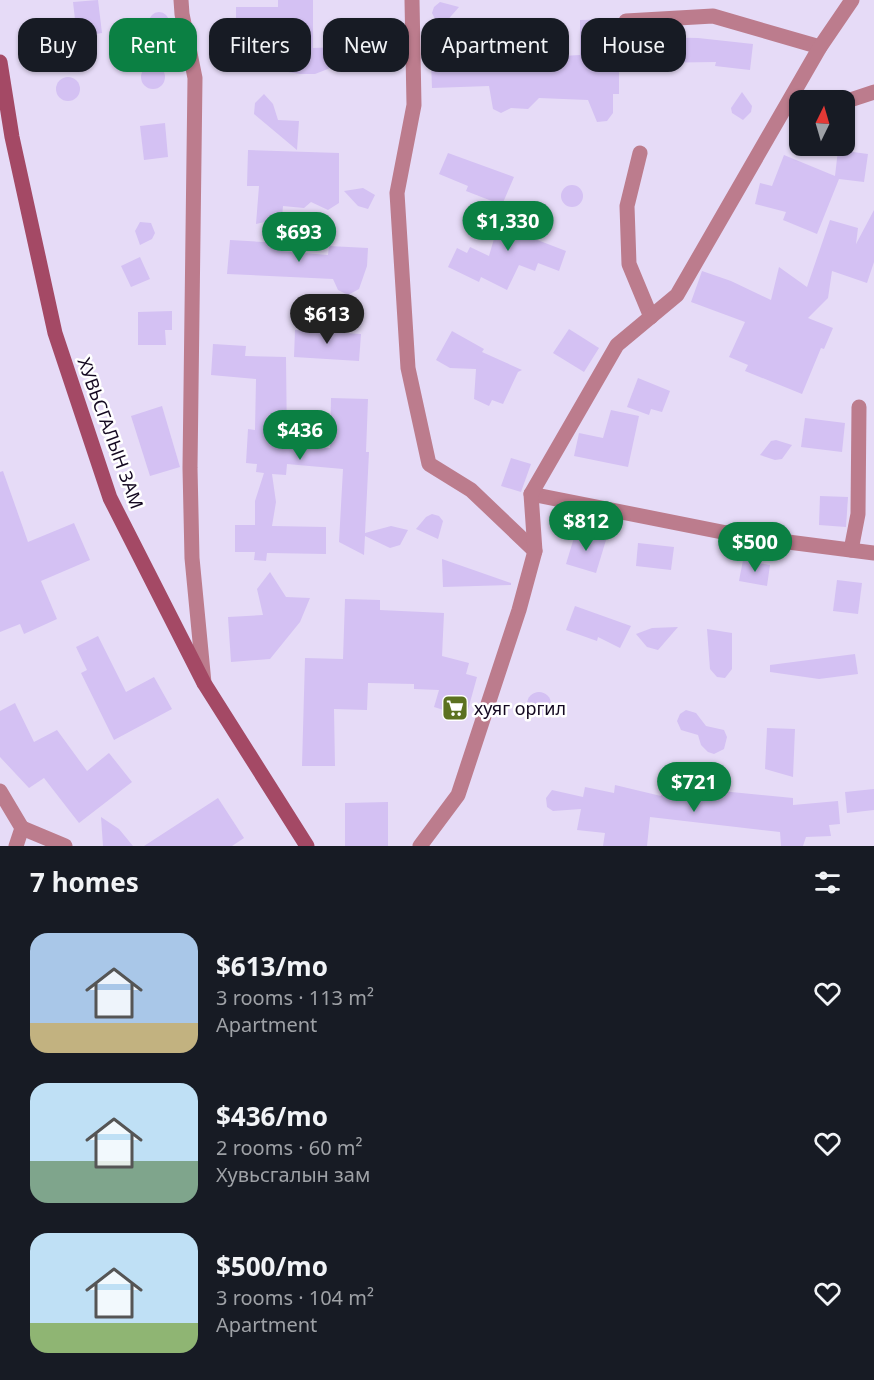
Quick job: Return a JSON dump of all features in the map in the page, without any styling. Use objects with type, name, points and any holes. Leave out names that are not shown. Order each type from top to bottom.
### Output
[{"type":"main road","name":"ХУВЬСГАЛЫН ЗАМ","points":[[0,62],[12,137],[55,333],[110,498],[204,683],[307,846]]},
{"type":"street","points":[[181,0],[195,78],[190,468],[192,558],[204,683]]},
{"type":"street","points":[[412,0],[414,105],[397,193],[408,368],[429,464],[471,490],[535,550]]},
{"type":"street","points":[[800,90],[820,46],[852,0]]},
{"type":"street","points":[[678,18],[713,16],[820,46]]},
{"type":"street","points":[[855,98],[874,92]]},
{"type":"street","points":[[420,846],[458,795],[519,610],[535,550],[531,494],[617,345],[677,295],[789,111]]},
{"type":"street","points":[[640,153],[627,206],[629,264],[651,317]]},
{"type":"street","points":[[851,550],[858,514],[859,407]]},
{"type":"street","points":[[531,494],[742,536],[874,553]]},
{"type":"street","points":[[0,791],[22,828],[65,846]]},
{"type":"street","points":[[16,846],[22,828]]},
{"type":"building","points":[[98,0],[102,33],[97,34],[97,18],[75,18],[73,2]]},
{"type":"building","points":[[278,0],[313,0],[313,48],[323,48],[323,71],[315,74],[288,72],[311,72],[311,18],[236,18],[236,7],[278,7]]},
{"type":"building","points":[[440,2],[459,7],[449,18],[434,18],[432,13],[434,7]]},
{"type":"building","points":[[159,12],[168,18],[150,18]]},
{"type":"building","points":[[580,20],[581,72],[619,72],[619,94],[613,94],[613,113],[607,121],[597,122],[588,100],[539,98],[528,109],[511,108],[501,113],[493,109],[489,86],[432,88],[431,72],[569,72],[569,56],[580,55]]},
{"type":"building","points":[[686,38],[753,44],[750,70],[715,66],[716,62],[686,62]]},
{"type":"building","points":[[142,72],[164,72],[164,82],[158,88],[148,88],[142,82]]},
{"type":"building","points":[[68,77],[77,80],[80,89],[77,98],[68,101],[59,98],[56,89],[59,80]]},
{"type":"building","points":[[742,92],[752,106],[751,112],[743,120],[732,113],[731,108]]},
{"type":"building","points":[[264,94],[273,104],[278,120],[299,121],[297,150],[254,114],[255,103]]},
{"type":"building","points":[[165,123],[168,157],[144,160],[140,126]]},
{"type":"building","points":[[248,150],[339,153],[339,203],[328,210],[311,202],[304,208],[283,206],[282,218],[256,224],[259,186],[247,186]]},
{"type":"building","points":[[855,152],[868,154],[864,182],[839,179],[817,234],[783,220],[786,212],[755,204],[760,183],[772,186],[784,155],[835,176],[837,156],[855,156]]},
{"type":"building","points":[[448,153],[514,177],[502,205],[466,191],[468,186],[439,174]]},
{"type":"building","points":[[572,185],[580,188],[583,196],[580,204],[572,207],[564,204],[561,196],[564,188]]},
{"type":"building","points":[[363,188],[375,195],[368,209],[358,206],[344,191]]},
{"type":"building","points":[[504,204],[534,213],[527,236],[566,251],[559,271],[538,263],[535,271],[519,265],[507,290],[481,277],[479,282],[448,267],[457,248],[467,253],[470,247],[489,256]]},
{"type":"building","points":[[874,210],[874,262],[867,283],[832,271],[828,298],[808,318],[833,328],[824,349],[821,348],[802,394],[745,371],[748,365],[729,357],[745,322],[691,302],[702,271],[731,281],[771,300],[779,267],[807,287],[830,220],[858,228],[856,244]]},
{"type":"building","points":[[140,222],[151,223],[155,233],[152,239],[140,245],[135,231]]},
{"type":"building","points":[[230,240],[280,243],[279,251],[328,255],[329,246],[368,248],[367,266],[359,289],[348,295],[338,290],[333,279],[227,274]]},
{"type":"building","points":[[140,257],[150,279],[131,287],[121,266]]},
{"type":"building","points":[[172,311],[172,330],[165,330],[166,345],[138,345],[138,312]]},
{"type":"building","points":[[569,329],[599,348],[584,372],[553,353]]},
{"type":"building","points":[[295,330],[361,334],[359,361],[294,357]]},
{"type":"building","points":[[452,331],[484,349],[482,352],[522,370],[518,372],[503,404],[492,400],[489,406],[474,399],[476,369],[450,368],[436,360]]},
{"type":"building","points":[[213,344],[246,346],[245,356],[286,357],[287,445],[330,448],[331,398],[368,399],[366,452],[369,452],[365,533],[391,526],[408,530],[400,545],[390,548],[365,536],[364,555],[339,542],[343,469],[287,464],[286,475],[272,474],[276,502],[272,526],[326,527],[326,554],[267,553],[266,561],[254,560],[255,552],[235,552],[235,525],[255,525],[255,501],[264,473],[256,472],[257,464],[246,463],[248,429],[255,430],[256,379],[211,375]]},
{"type":"building","points":[[638,378],[670,391],[662,412],[651,409],[649,415],[627,407]]},
{"type":"building","points":[[162,406],[180,467],[150,476],[131,416]]},
{"type":"building","points":[[611,410],[639,416],[628,467],[574,456],[579,433],[603,438]]},
{"type":"building","points":[[805,418],[845,423],[842,452],[801,447]]},
{"type":"building","points":[[776,440],[792,445],[782,459],[775,460],[760,455],[771,441]]},
{"type":"building","points":[[511,458],[531,464],[521,492],[501,486]]},
{"type":"building","points":[[3,471],[28,542],[74,523],[90,560],[41,581],[57,619],[24,634],[20,624],[0,632],[0,472]]},
{"type":"building","points":[[820,496],[848,497],[846,527],[819,525]]},
{"type":"building","points":[[432,514],[439,516],[443,521],[438,539],[416,529],[426,517]]},
{"type":"building","points":[[576,531],[606,540],[596,573],[566,564]]},
{"type":"building","points":[[638,543],[674,547],[671,570],[636,566]]},
{"type":"building","points":[[442,559],[511,583],[511,585],[443,587]]},
{"type":"building","points":[[743,560],[770,565],[767,586],[739,581]]},
{"type":"building","points":[[270,572],[286,597],[310,598],[300,622],[270,659],[231,662],[228,617],[263,615],[257,589]]},
{"type":"building","points":[[837,580],[862,583],[858,614],[833,611]]},
{"type":"building","points":[[345,599],[380,600],[380,610],[444,613],[442,656],[469,663],[466,674],[477,677],[466,717],[434,707],[439,690],[414,689],[414,684],[368,683],[367,710],[334,709],[335,766],[302,766],[305,658],[343,659]]},
{"type":"building","points":[[575,606],[631,626],[620,648],[598,637],[597,641],[566,630]]},
{"type":"building","points":[[678,627],[658,650],[647,647],[636,634],[652,628]]},
{"type":"building","points":[[707,629],[732,633],[732,669],[725,678],[717,677],[710,669]]},
{"type":"building","points":[[98,636],[126,692],[154,677],[172,709],[114,740],[81,673],[87,670],[76,647]]},
{"type":"building","points":[[855,654],[858,674],[819,679],[770,672],[770,665]]},
{"type":"building","points":[[539,692],[548,695],[551,704],[548,713],[539,716],[530,713],[527,704],[530,695]]},
{"type":"building","points":[[15,703],[34,742],[57,730],[87,771],[109,753],[132,782],[79,823],[44,778],[29,788],[0,757],[0,711]]},
{"type":"building","points":[[686,710],[696,713],[706,726],[724,730],[727,737],[724,749],[714,754],[708,752],[701,745],[698,735],[681,730],[677,721],[680,714]]},
{"type":"building","points":[[767,728],[795,729],[793,777],[765,769]]},
{"type":"building","points":[[615,785],[661,796],[662,791],[710,795],[711,790],[793,798],[793,805],[838,801],[840,824],[829,825],[831,836],[806,837],[803,846],[781,846],[780,832],[650,817],[647,846],[603,846],[605,833],[577,830],[581,809],[553,811],[547,807],[546,798],[552,790],[583,797],[585,787],[614,793]]},
{"type":"building","points":[[874,789],[874,810],[847,813],[845,792]]},
{"type":"building","points":[[218,798],[244,838],[232,846],[144,846]]},
{"type":"building","points":[[388,802],[388,846],[345,846],[345,803]]},
{"type":"building","points":[[101,817],[119,829],[133,846],[103,846]]},
{"type":"place","name":"хуяг оргил","points":[[455,708]]}]
